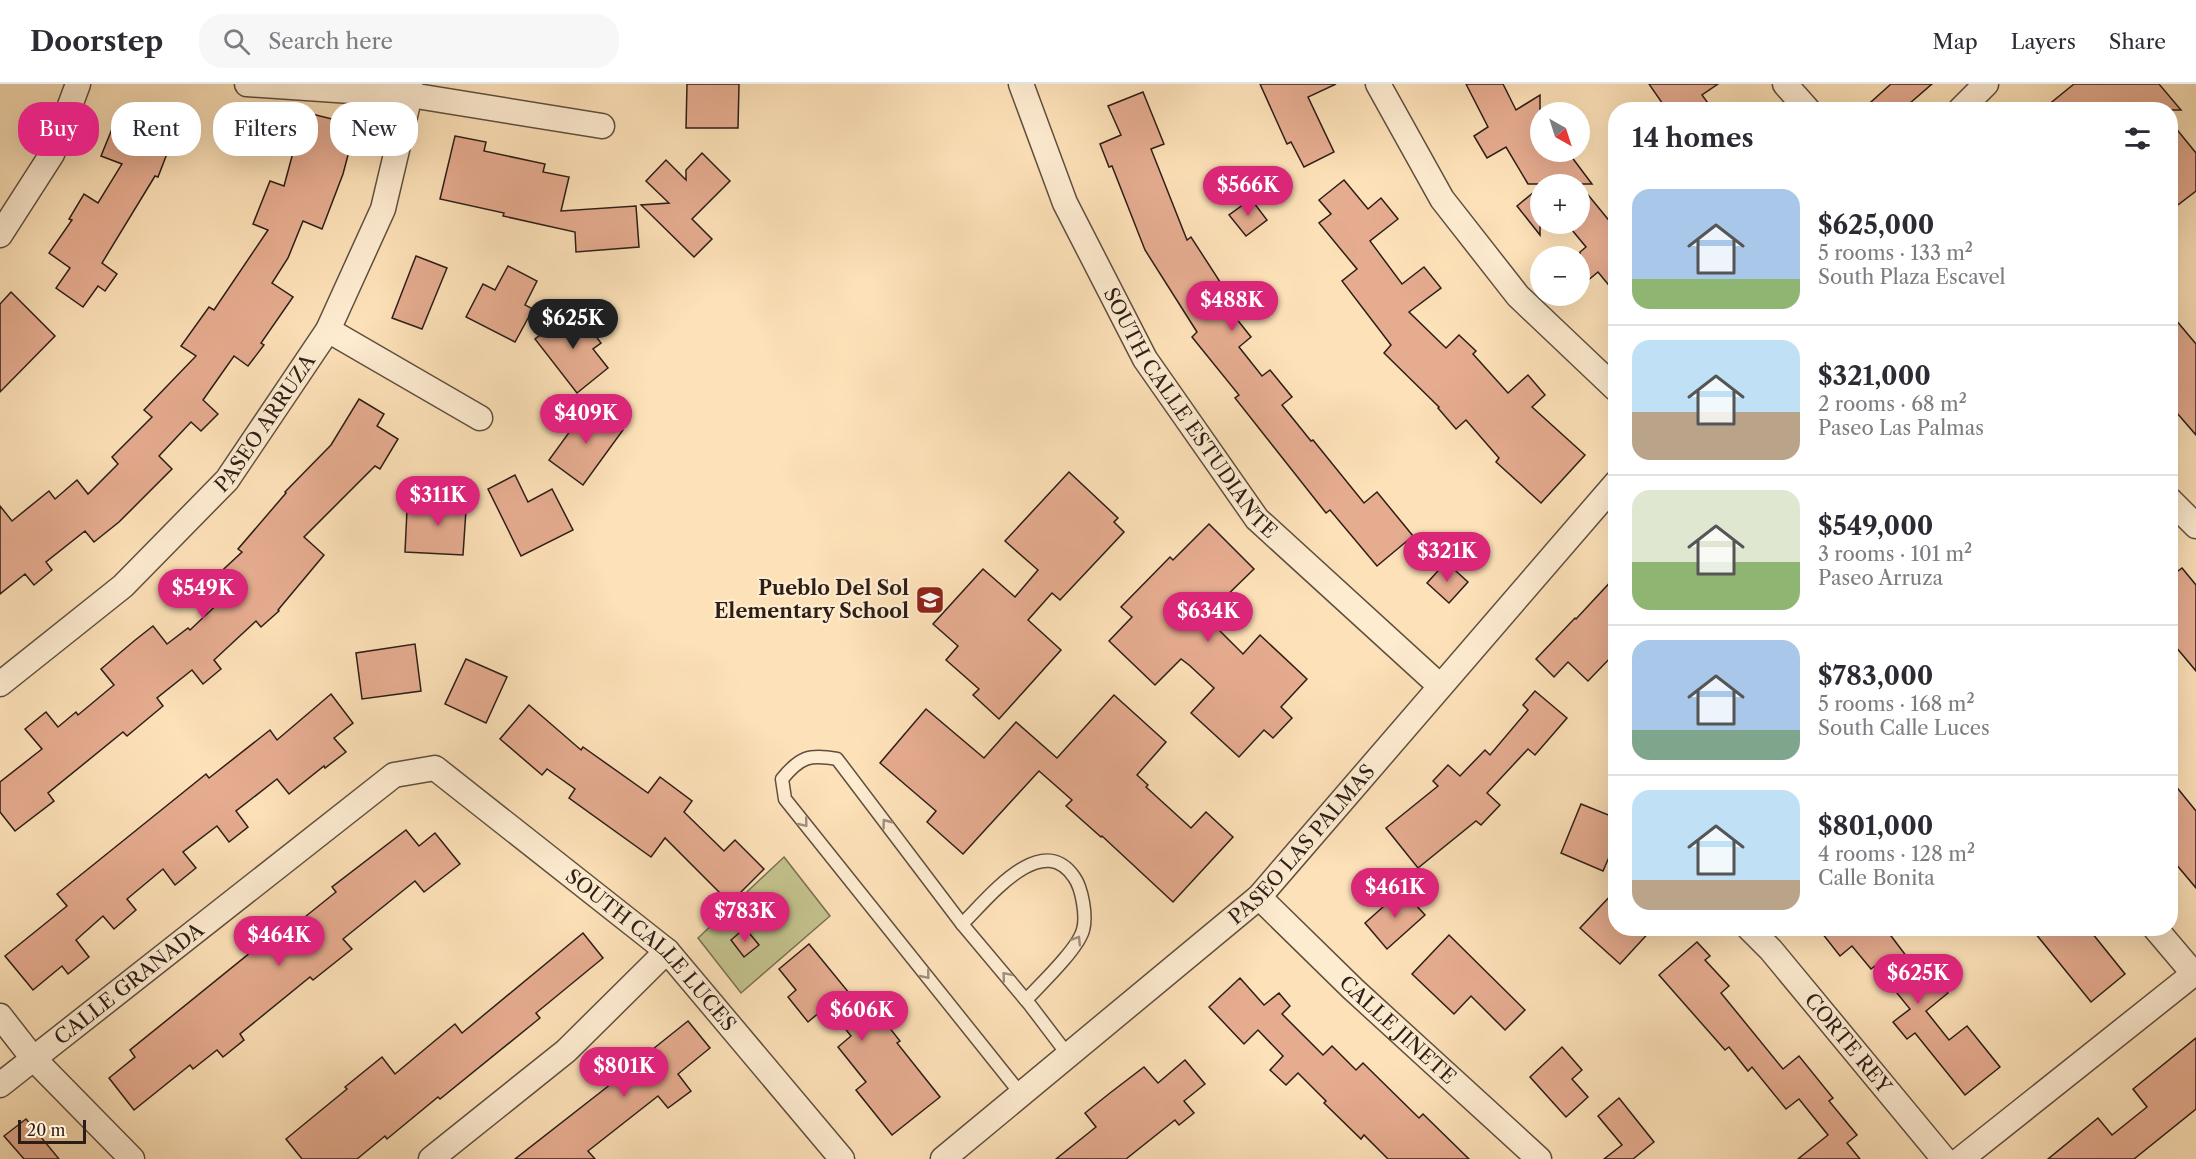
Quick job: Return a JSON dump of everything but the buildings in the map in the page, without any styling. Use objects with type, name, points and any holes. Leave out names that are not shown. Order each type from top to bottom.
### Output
[{"type":"street","points":[[0,235],[52,154],[78,84]]},
{"type":"street","points":[[247,84],[410,89],[602,126]]},
{"type":"street","name":"SOUTH CALLE ESTUDIANTE","points":[[1021,84],[1065,203],[1145,359],[1257,519],[1440,686]]},
{"type":"street","points":[[1378,84],[1442,199],[1518,296],[1608,381]]},
{"type":"street","points":[[1785,84],[1801,102]]},
{"type":"street","points":[[1968,102],[1986,84]]},
{"type":"street","name":"PASEO ARRUZA","points":[[0,684],[123,586],[227,480],[328,330],[383,209],[410,89]]},
{"type":"street","points":[[328,330],[480,418]]},
{"type":"street","name":"PASEO LAS PALMAS","points":[[943,1159],[1259,897],[1608,492]]},
{"type":"street","points":[[2178,508],[2196,526]]},
{"type":"street","name":"SOUTH CALLE LUCES","points":[[435,768],[667,951],[842,1159]]},
{"type":"street","name":"CALLE GRANADA","points":[[0,1085],[394,775],[435,768]]},
{"type":"street","name":"CALLE JINETE","points":[[1259,897],[1353,989],[1539,1159]]},
{"type":"street","name":"CORTE REY","points":[[1757,936],[1944,1159]]},
{"type":"street","points":[[1961,1159],[2195,973],[2162,936]]},
{"type":"street","points":[[431,1159],[566,1051],[667,951]]},
{"type":"street","points":[[0,1016],[32,1058],[132,1159]]},
{"type":"lane","points":[[1021,1094],[785,799],[782,779],[793,765],[804,758],[819,756],[837,759],[963,924],[1068,1055]]},
{"type":"lane","points":[[963,924],[1017,871],[1033,862],[1050,861],[1067,867],[1080,886],[1083,930],[1067,956],[1026,1000]]},
{"type":"shaded area","points":[[784,857],[830,916],[741,993],[698,938]]},
{"type":"place","name":"Pueblo Del Sol Elementary School","points":[[930,600]]}]
